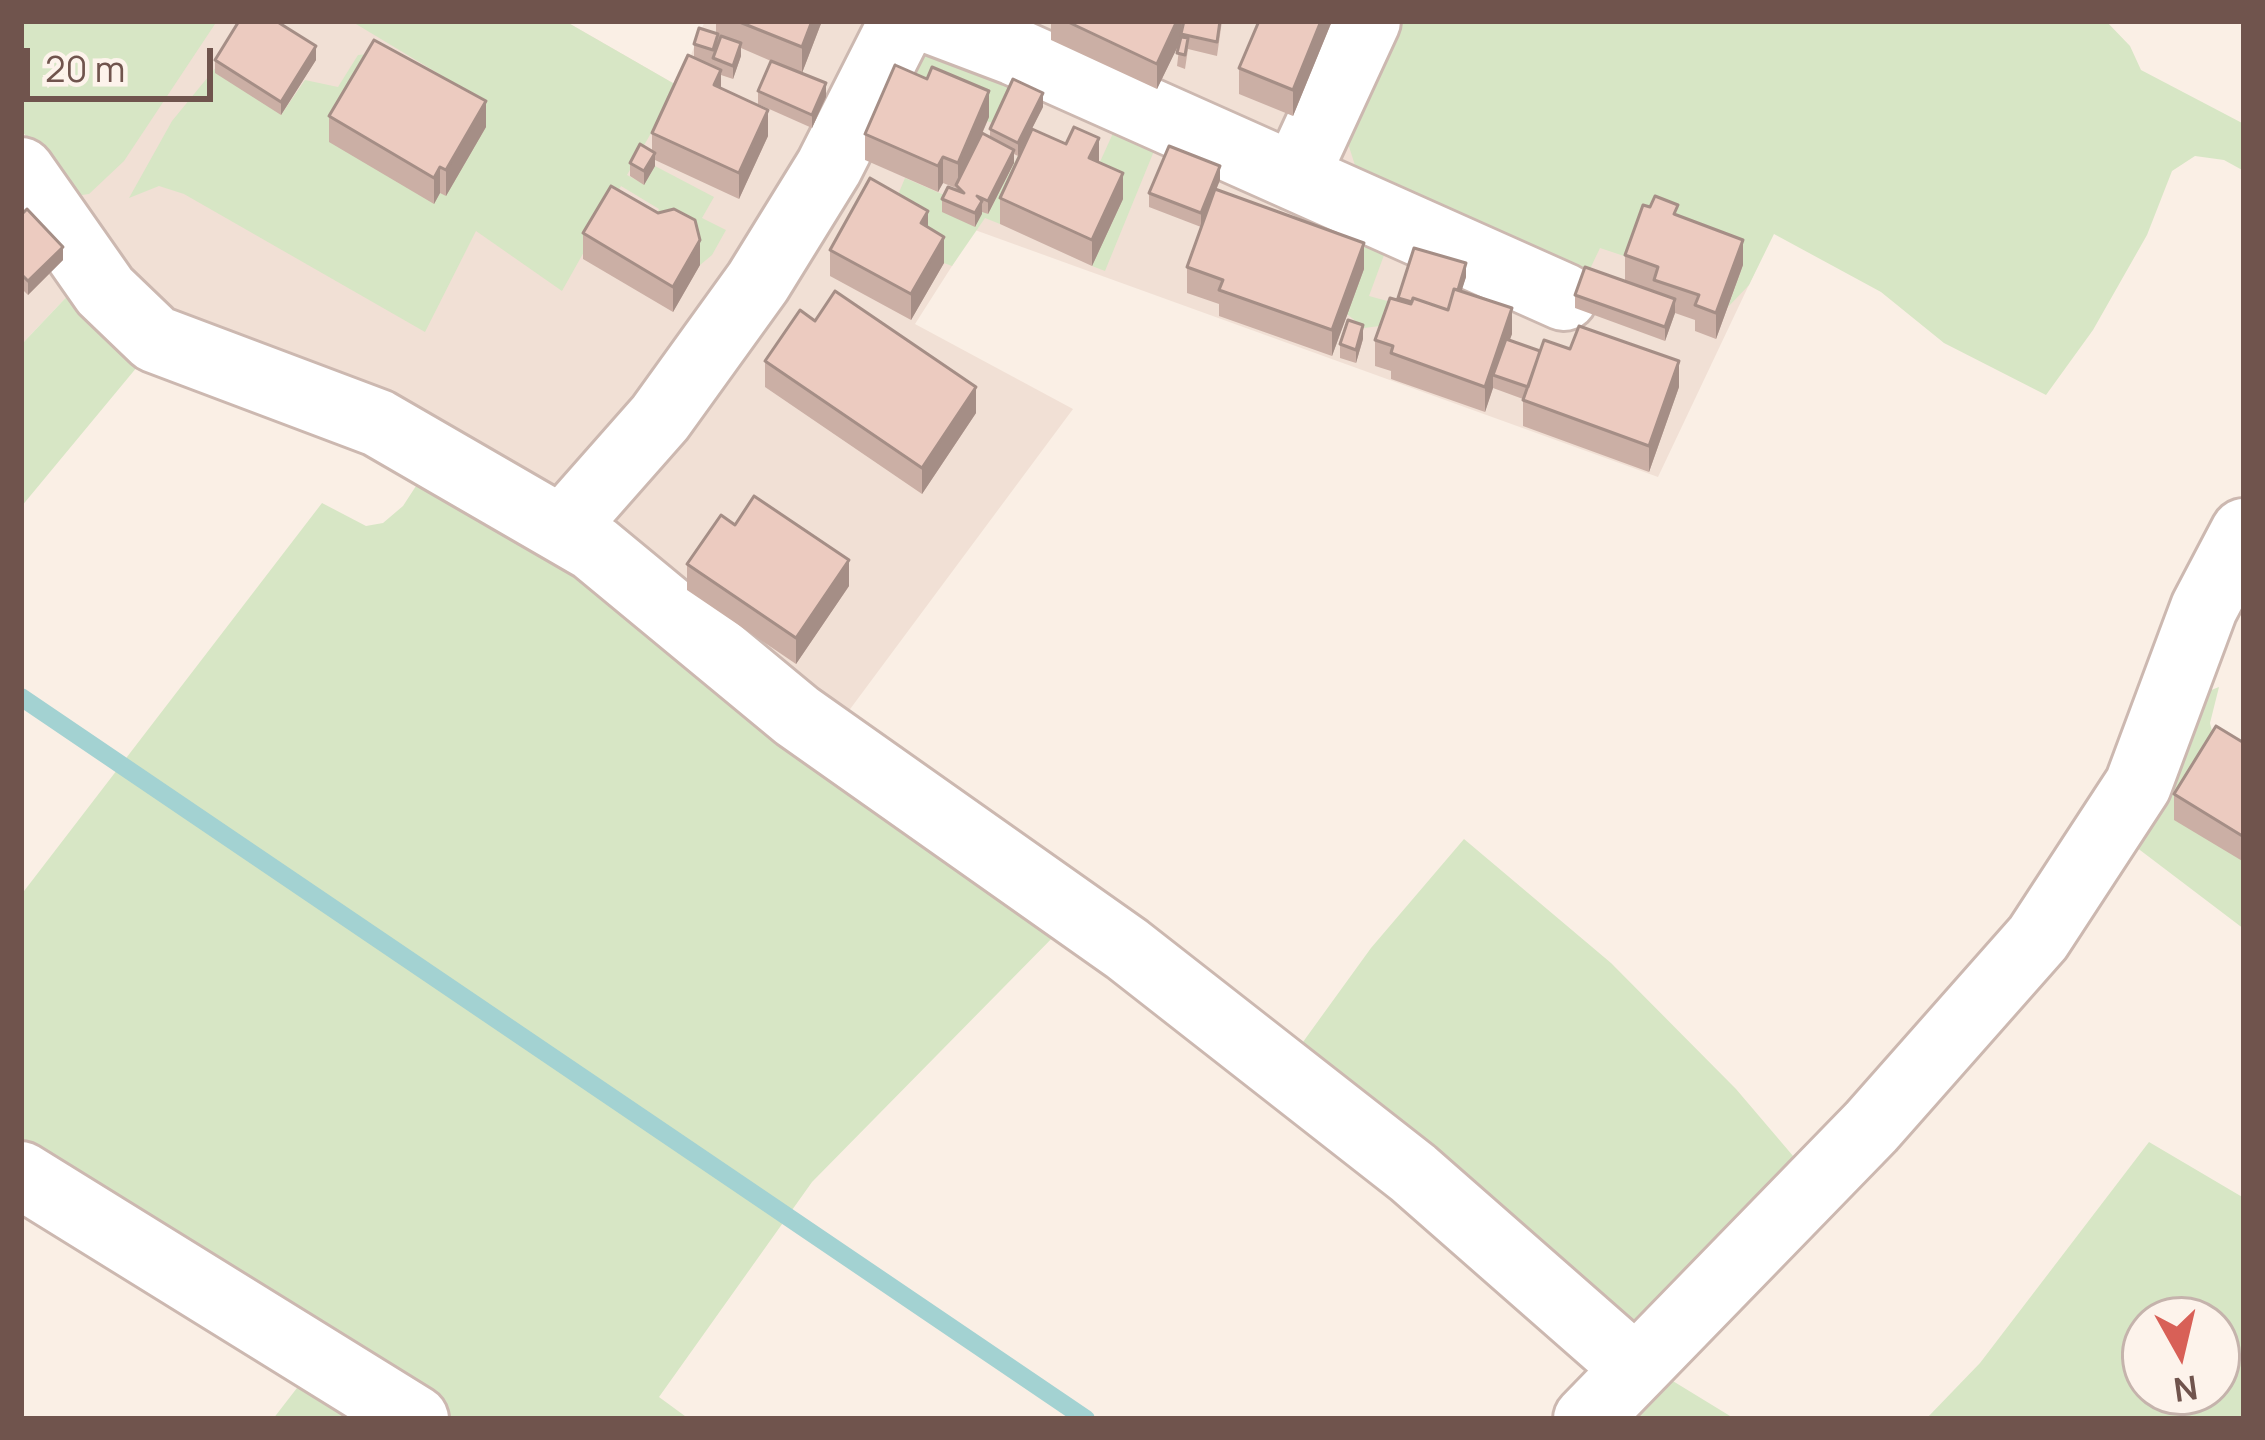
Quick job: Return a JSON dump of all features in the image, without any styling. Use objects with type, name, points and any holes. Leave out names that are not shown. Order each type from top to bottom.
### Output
[{"type":"street","points":[[563,528],[660,418],[758,282],[829,167],[903,21]]},
{"type":"street","points":[[933,21],[1564,297]]},
{"type":"street","points":[[1294,177],[1367,21]]},
{"type":"street","points":[[21,171],[105,291],[155,339],[379,423],[563,528],[796,716],[1127,949],[1413,1173],[1634,1367]]},
{"type":"street","points":[[1587,1419],[1871,1127],[2038,938],[2138,784],[2204,608],[2244,532]]},
{"type":"street","points":[[21,1174],[415,1419]]},
{"type":"shaded area","points":[[194,21],[565,21],[678,86],[705,21],[1399,21],[1773,234],[1658,477],[975,230],[915,324],[1073,409],[839,724],[594,548],[75,288],[21,345],[21,171]]},
{"type":"green space","points":[[21,21],[217,21],[124,161],[89,194],[75,196],[21,130]]},
{"type":"green space","points":[[351,21],[565,21],[678,86],[627,175],[644,184],[655,166],[714,197],[702,218],[726,230],[712,255],[700,265],[647,232],[659,209],[621,186],[562,291],[476,231],[425,332],[184,194],[159,186],[129,198],[172,121],[226,55],[281,115],[305,80],[338,87],[358,55],[368,54],[434,203],[440,193],[446,195],[479,98]]},
{"type":"green space","points":[[1399,21],[2106,21],[2130,46],[2141,70],[2244,124],[2244,171],[2224,160],[2195,156],[2172,171],[2147,235],[2093,330],[2046,395],[1944,343],[1881,292],[1774,234],[1749,285],[1728,307],[1743,265],[1633,259],[1600,248],[1589,271],[1433,216],[1360,181],[1345,134]]},
{"type":"green space","points":[[941,43],[1018,81],[993,123],[927,105],[901,56]]},
{"type":"green space","points":[[1114,131],[1154,151],[1105,271],[1092,266],[1099,164]]},
{"type":"green space","points":[[1025,142],[1070,161],[1000,224],[985,218],[952,266],[944,263],[895,202],[905,178],[988,214]]},
{"type":"green space","points":[[1296,211],[1387,247],[1369,296],[1391,302],[1380,326],[1364,328],[1347,314],[1291,227]]},
{"type":"green space","points":[[75,288],[147,355],[21,507],[21,345]]},
{"type":"green space","points":[[429,466],[1064,926],[812,1182],[659,1397],[689,1419],[454,1419],[252,1299],[21,1146],[21,895],[322,503],[366,526],[383,523],[403,506]]},
{"type":"green space","points":[[2219,687],[2210,723],[2244,862],[2244,929],[2132,844],[2193,697]]},
{"type":"green space","points":[[1464,839],[1611,963],[1736,1089],[1805,1170],[1638,1323],[1610,1310],[1295,1053],[1371,948]]},
{"type":"green space","points":[[2149,1142],[2244,1198],[2244,1419],[1926,1419],[1980,1363]]},
{"type":"green space","points":[[307,1375],[365,1419],[273,1419]]},
{"type":"green space","points":[[1663,1375],[1735,1419],[1633,1419]]},
{"type":"building","points":[[239,21],[276,21],[316,46],[281,102],[215,60]]},
{"type":"building","points":[[737,21],[812,21],[802,47]]},
{"type":"building","points":[[1066,21],[1177,21],[1157,64]]},
{"type":"building","points":[[1184,21],[1220,21],[1217,42],[1181,34]]},
{"type":"building","points":[[1259,21],[1321,21],[1293,90],[1239,68]]},
{"type":"building","points":[[699,28],[718,34],[713,50],[694,44]]},
{"type":"building","points":[[721,36],[741,43],[733,66],[713,58]]},
{"type":"building","points":[[1181,37],[1188,38],[1185,55],[1177,53]]},
{"type":"building","points":[[374,40],[486,101],[446,170],[440,167],[434,178],[329,116]]},
{"type":"building","points":[[688,55],[721,70],[714,85],[768,110],[739,173],[652,133]]},
{"type":"building","points":[[771,61],[826,83],[812,115],[758,91]]},
{"type":"building","points":[[895,65],[927,79],[932,67],[989,91],[958,163],[943,157],[938,166],[865,134]]},
{"type":"building","points":[[1013,79],[1043,93],[1018,143],[990,129]]},
{"type":"building","points":[[1074,127],[1099,138],[1089,158],[1123,173],[1092,240],[1000,198],[1032,129],[1066,144]]},
{"type":"building","points":[[982,133],[1014,150],[988,201],[977,196],[982,201],[975,213],[942,199],[948,187],[964,193],[956,185]]},
{"type":"building","points":[[640,144],[655,153],[644,171],[630,163]]},
{"type":"building","points":[[1169,146],[1220,166],[1201,213],[1149,193]]},
{"type":"building","points":[[870,178],[928,211],[921,223],[944,237],[911,294],[830,250]]},
{"type":"building","points":[[611,186],[658,213],[674,209],[695,220],[700,240],[673,287],[583,233]]},
{"type":"building","points":[[1215,189],[1364,243],[1332,330],[1219,290],[1223,280],[1187,267]]},
{"type":"building","points":[[1655,196],[1678,205],[1674,214],[1743,240],[1716,313],[1695,305],[1699,295],[1654,280],[1658,267],[1625,255],[1643,205],[1650,207]]},
{"type":"building","points":[[27,209],[63,247],[28,281],[21,274],[21,215]]},
{"type":"building","points":[[1414,248],[1466,263],[1448,310],[1398,298]]},
{"type":"building","points":[[1585,267],[1675,299],[1665,327],[1575,295]]},
{"type":"building","points":[[1454,289],[1512,308],[1485,387],[1391,353],[1393,346],[1375,340],[1390,298],[1411,304],[1413,298],[1448,310]]},
{"type":"building","points":[[835,291],[976,387],[922,468],[765,361],[800,310],[815,321]]},
{"type":"building","points":[[1348,320],[1363,325],[1356,350],[1340,344]]},
{"type":"building","points":[[1579,326],[1679,361],[1649,446],[1523,400],[1544,340],[1570,349]]},
{"type":"building","points":[[1506,339],[1540,351],[1528,387],[1493,375]]},
{"type":"building","points":[[754,496],[849,560],[796,638],[687,564],[721,515],[735,525]]},
{"type":"building","points":[[2216,726],[2244,743],[2244,837],[2174,794]]},
{"type":"waterway","points":[[21,697],[1086,1419]]}]
